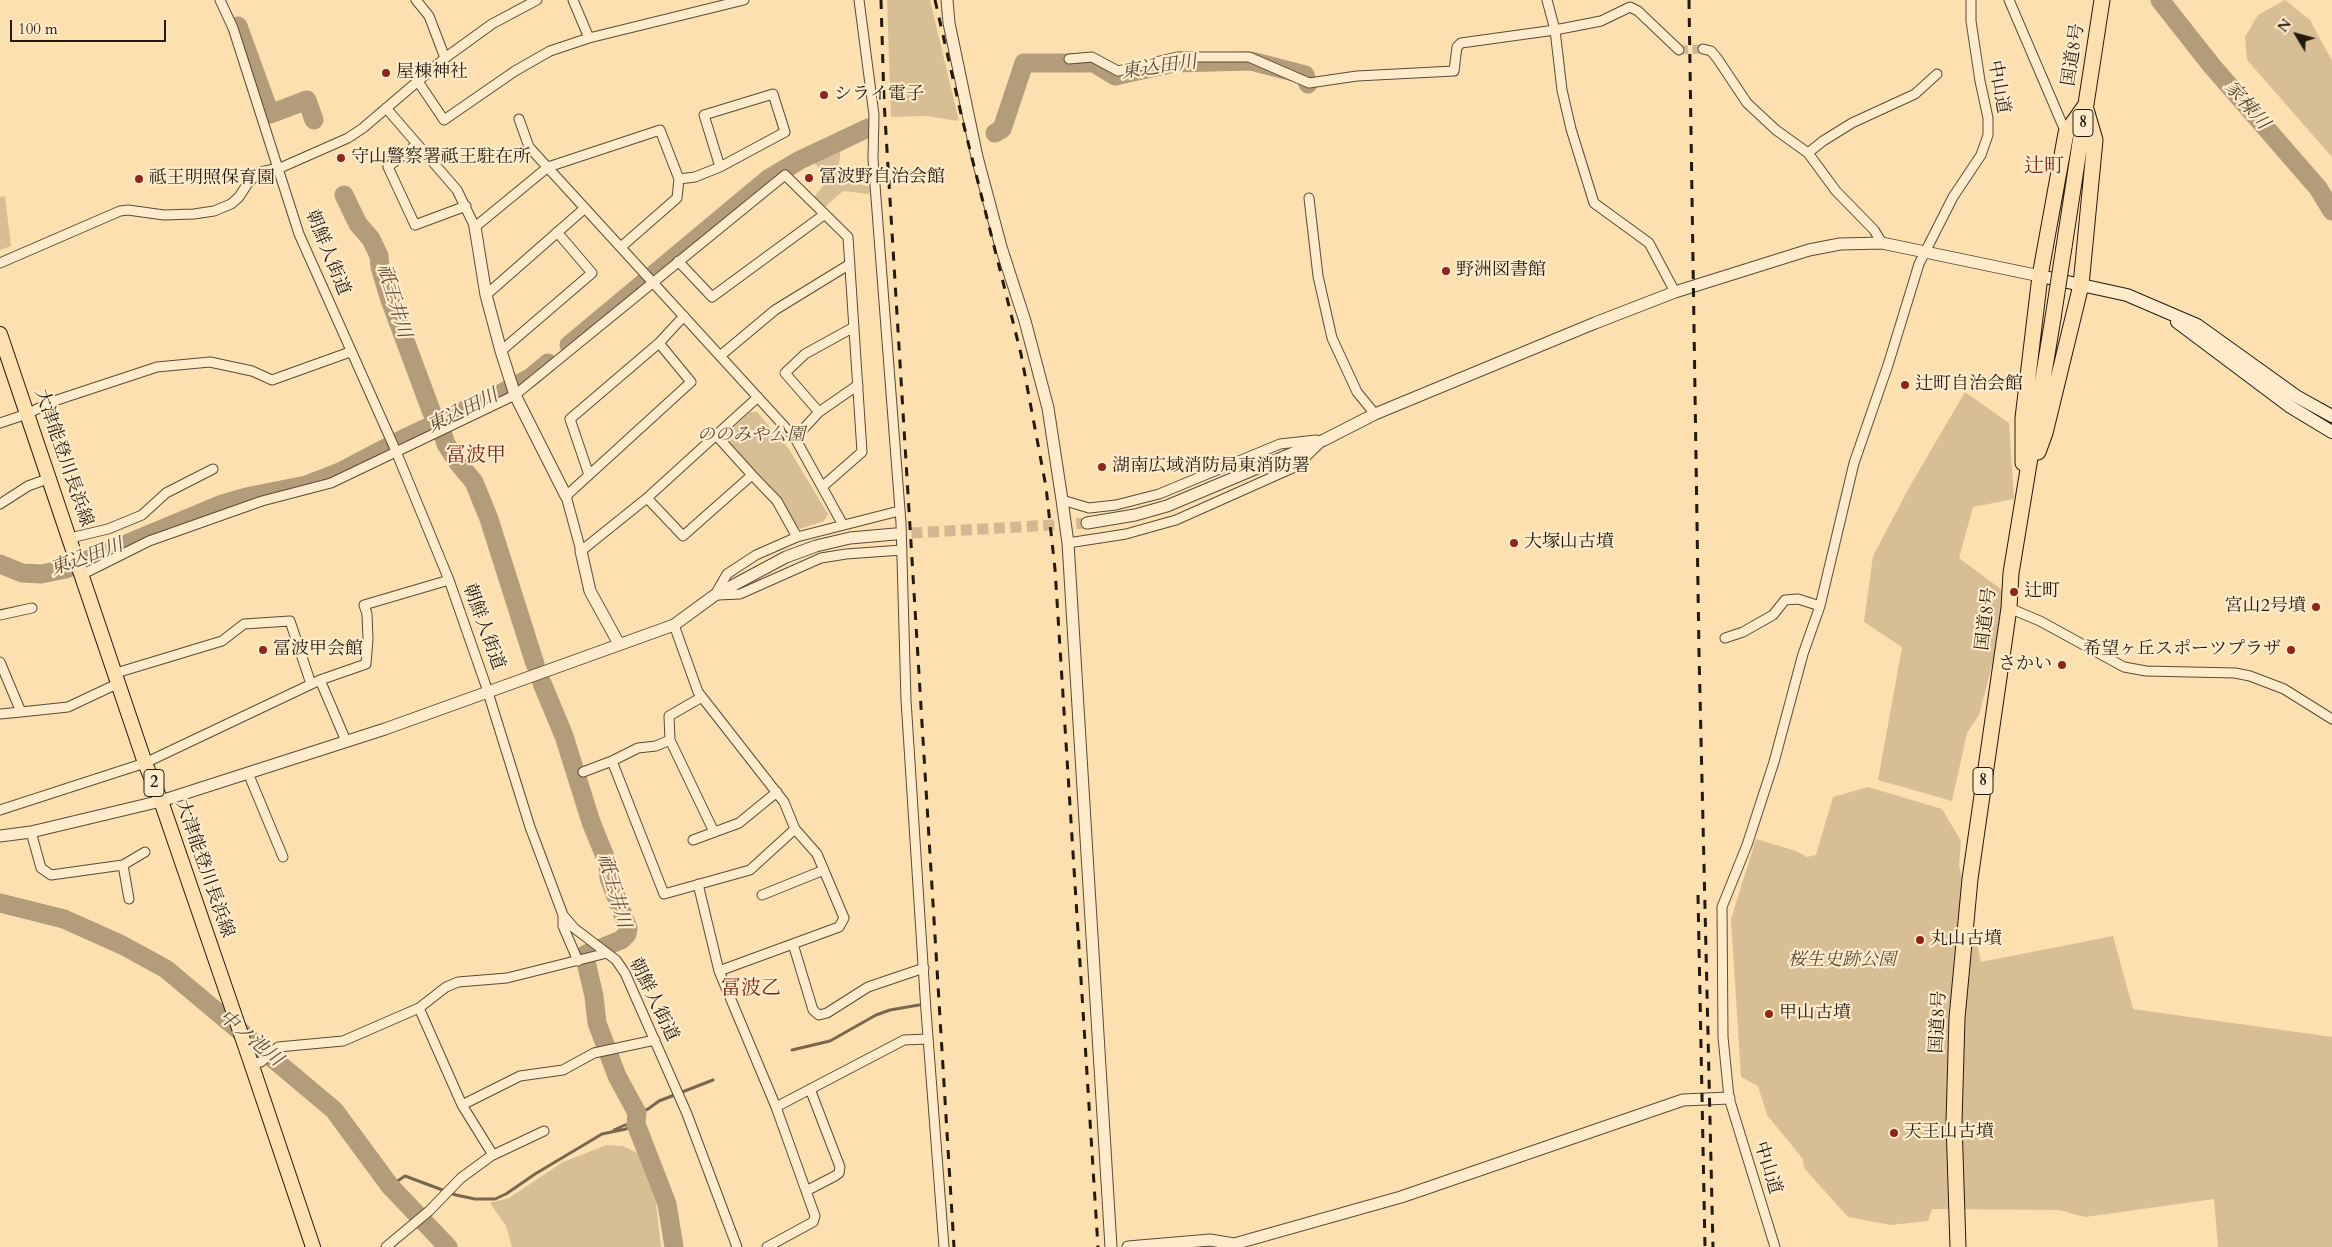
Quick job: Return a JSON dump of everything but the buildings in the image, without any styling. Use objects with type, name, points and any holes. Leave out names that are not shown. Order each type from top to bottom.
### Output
[{"type":"highway","name":"国道8号","points":[[1958,1247],[1954,1122],[1958,1010],[1974,850],[2009,608],[2011,572],[2053,318],[2102,0]]},
{"type":"highway","points":[[2026,485],[2022,454],[2023,418],[2040,276],[2066,133],[2085,106]]},
{"type":"highway","points":[[2026,485],[2045,433],[2081,285],[2095,140],[2085,106]]},
{"type":"main road","points":[[2040,276],[2127,295],[2197,325],[2296,396],[2332,416]]},
{"type":"main road","points":[[2158,307],[2289,406],[2332,432]]},
{"type":"main road","name":"大津能登川長浜線","points":[[0,334],[145,763],[161,801],[228,994],[254,1059],[313,1247]]},
{"type":"street","name":"朝鮮人街道","points":[[220,0],[233,28],[280,168],[299,234],[350,352],[391,439],[449,580],[519,786],[530,827],[562,915],[574,928],[616,960],[624,973],[687,1114],[737,1247]]},
{"type":"street","points":[[416,0],[430,16],[445,58]]},
{"type":"street","points":[[0,263],[120,210],[164,215],[194,214],[214,211],[231,204],[239,197],[248,183],[260,172],[280,168],[348,138],[445,58],[492,24],[537,0]]},
{"type":"street","points":[[572,0],[589,38]]},
{"type":"street","points":[[418,80],[444,120],[515,71],[550,51],[589,38],[744,0]]},
{"type":"street","points":[[859,0],[874,115],[873,159],[902,550],[906,700],[928,1039],[944,1247]]},
{"type":"street","points":[[947,0],[949,23],[977,157],[1001,247],[1025,321],[1048,408],[1068,543],[1111,1247]]},
{"type":"street","points":[[1547,0],[1555,30],[1562,90],[1570,129],[1594,204],[1649,243],[1675,292]]},
{"type":"street","name":"中山道","points":[[1775,1247],[1729,1098],[1723,1037],[1722,907],[1748,845],[1774,762],[1803,654],[1820,606],[1854,463],[1888,365],[1907,300],[1925,253],[1953,197],[1981,155],[1988,135],[1988,118],[1980,81],[1971,21],[1970,0]]},
{"type":"street","points":[[2009,0],[2066,133]]},
{"type":"street","points":[[1069,59],[1092,57],[1118,71],[1177,57],[1249,57],[1309,83],[1357,76],[1454,71],[1457,47],[1461,43],[1555,30],[1600,20],[1630,8],[1638,11],[1679,50]]},
{"type":"street","points":[[1703,49],[1711,51],[1717,58],[1747,103],[1776,130],[1808,153],[1836,191],[1874,230],[1882,243]]},
{"type":"street","points":[[1808,153],[1852,123],[1915,94],[1936,74]]},
{"type":"street","points":[[679,179],[695,177],[720,167],[785,132],[772,94],[704,115],[720,167]]},
{"type":"street","points":[[386,108],[457,190],[466,206],[475,227],[486,295],[515,395],[566,496],[590,591],[619,644]]},
{"type":"street","points":[[519,119],[530,147],[795,438],[843,525]]},
{"type":"street","points":[[475,227],[548,167],[660,130],[679,179],[677,198],[621,247]]},
{"type":"street","points":[[417,144],[388,167],[415,225],[466,206]]},
{"type":"street","points":[[82,572],[149,542],[262,501],[331,483],[515,395],[652,281],[785,175],[848,237],[862,452],[822,487]]},
{"type":"street","points":[[1309,198],[1318,276],[1332,338],[1357,392],[1374,414]]},
{"type":"street","points":[[486,295],[585,208]]},
{"type":"street","points":[[678,261],[712,297],[825,214]]},
{"type":"street","points":[[501,351],[592,273],[557,232]]},
{"type":"street","points":[[1086,523],[1134,515],[1167,506],[1324,440],[1374,414],[1499,362],[1675,292],[1809,250],[1840,244],[1882,243],[2040,276]]},
{"type":"street","points":[[720,356],[775,310],[850,264]]},
{"type":"street","points":[[589,475],[570,419],[659,343],[684,316]]},
{"type":"street","points":[[819,412],[785,373],[805,354],[854,327]]},
{"type":"street","points":[[566,496],[691,382],[659,343]]},
{"type":"street","points":[[0,423],[28,414],[51,402],[157,367],[210,362],[252,371],[272,380],[350,352]]},
{"type":"street","points":[[795,438],[819,412],[858,385]]},
{"type":"street","points":[[581,551],[647,498],[715,434],[758,397]]},
{"type":"street","points":[[715,434],[777,501],[797,537]]},
{"type":"street","points":[[1062,500],[1089,508],[1116,505],[1159,494],[1280,444],[1324,440]]},
{"type":"street","points":[[1068,543],[1126,534],[1176,520],[1295,467],[1324,440]]},
{"type":"street","points":[[72,544],[142,515],[166,494],[213,469]]},
{"type":"street","points":[[647,498],[683,536],[752,475]]},
{"type":"street","points":[[0,504],[28,486],[50,478]]},
{"type":"street","points":[[715,595],[727,574],[756,555],[797,537],[899,511]]},
{"type":"street","points":[[0,836],[31,832],[161,801],[346,741],[674,625],[715,595],[778,561],[816,546],[850,538],[895,534]]},
{"type":"street","points":[[715,595],[740,594],[821,558],[846,554],[902,550]]},
{"type":"street","points":[[0,810],[145,763],[316,682],[366,664],[368,639],[367,614],[364,605],[449,580]]},
{"type":"street","points":[[1725,638],[1743,632],[1773,615],[1785,600],[1798,600],[1820,606]]},
{"type":"street","points":[[0,615],[32,608]]},
{"type":"street","points":[[2009,608],[2040,622],[2124,668],[2146,671],[2235,673],[2250,676],[2284,689],[2332,719]]},
{"type":"street","points":[[0,714],[68,707],[117,678],[222,641],[244,624],[290,621],[316,682],[346,741]]},
{"type":"street","points":[[674,625],[698,692],[784,802],[795,829],[817,854],[844,918],[839,927],[719,971]]},
{"type":"street","points":[[0,662],[21,712]]},
{"type":"street","points":[[702,697],[669,716],[670,740],[714,832]]},
{"type":"street","points":[[584,772],[638,748],[656,746],[670,740]]},
{"type":"street","points":[[612,761],[664,894],[750,870],[795,829]]},
{"type":"street","points":[[248,773],[283,857]]},
{"type":"street","points":[[693,840],[739,823],[777,792]]},
{"type":"street","points":[[31,832],[41,868],[51,875],[123,866],[145,852]]},
{"type":"street","points":[[123,866],[129,899]]},
{"type":"street","points":[[762,895],[824,870]]},
{"type":"street","points":[[698,884],[719,971],[776,1107],[815,1216],[813,1222],[767,1247]]},
{"type":"street","points":[[562,915],[563,926],[583,960]]},
{"type":"street","points":[[793,944],[813,1010],[819,1015],[827,1013],[868,987],[924,968]]},
{"type":"street","points":[[254,1059],[278,1047],[343,1041],[419,1008],[446,987],[458,982],[507,978],[583,960],[603,950]]},
{"type":"street","points":[[419,1008],[462,1104],[493,1155]]},
{"type":"street","points":[[776,1107],[904,1040],[928,1039]]},
{"type":"street","points":[[462,1104],[520,1076],[563,1070],[594,1053],[655,1040]]},
{"type":"street","points":[[806,1191],[835,1176],[839,1173],[840,1167],[810,1089]]},
{"type":"street","points":[[1128,1247],[1210,1240],[1232,1245],[1401,1197],[1683,1100],[1729,1098]]},
{"type":"street","points":[[386,1247],[412,1227],[461,1178],[493,1155],[544,1131]]},
{"type":"green space","points":[[887,0],[930,0],[959,121],[926,116],[891,117]]},
{"type":"green space","points":[[2285,0],[2310,20],[2332,61],[2332,157],[2247,60],[2245,37],[2258,15]]},
{"type":"green space","points":[[841,148],[837,179],[871,187],[869,194],[843,191],[825,207],[814,197],[829,178],[813,162]]},
{"type":"green space","points":[[5,196],[11,246],[0,250],[0,197]]},
{"type":"green space","points":[[1965,392],[2009,423],[2014,499],[1973,507],[1959,558],[2010,596],[1979,715],[1967,733],[1952,801],[1878,780],[1902,647],[1864,622],[1873,556],[1910,486]]},
{"type":"green space","name":"ののみや公園","points":[[750,412],[757,412],[789,449],[828,514],[824,521],[800,529],[793,525],[726,441],[726,435]]},
{"type":"green space","name":"桜生史跡公園","points":[[1868,787],[1942,809],[1961,841],[1959,865],[1981,962],[2113,936],[2133,1009],[2332,1037],[2332,1247],[2218,1247],[2214,1199],[2085,1217],[2059,1210],[1932,1209],[1928,1221],[1891,1225],[1848,1217],[1804,1168],[1803,1159],[1767,1115],[1758,1086],[1741,1077],[1731,919],[1756,839],[1796,851],[1807,857],[1816,855],[1833,797]]},
{"type":"green space","points":[[607,1145],[623,1146],[637,1153],[656,1203],[661,1247],[512,1247],[506,1226],[490,1203],[509,1198],[563,1162]]},
{"type":"waterway","name":"家棟川","points":[[2160,0],[2212,66],[2318,188],[2332,211]]},
{"type":"waterway","name":"祇王井川","points":[[238,26],[270,114],[307,100],[314,120]]},
{"type":"waterway","name":"東込田川","points":[[995,133],[1002,129],[1024,63],[1094,63],[1115,76],[1174,63],[1251,61],[1305,75],[1308,84]]},
{"type":"waterway","name":"東込田川","points":[[569,345],[768,179],[800,160],[868,128]]},
{"type":"waterway","name":"祇王井川","points":[[344,195],[358,224],[371,239],[379,256],[380,267],[390,300],[432,413]]},
{"type":"waterway","name":"東込田川","points":[[0,564],[22,573],[41,574],[66,569],[222,504],[246,497],[306,485],[342,471],[405,438],[496,396],[530,378],[548,363]]},
{"type":"waterway","name":"祇王井川","points":[[442,432],[446,444],[474,482],[489,519],[535,664]]},
{"type":"waterway","name":"祇王井川","points":[[542,683],[564,736],[591,822],[608,864],[609,878],[628,928],[627,934],[621,940],[586,954],[586,962],[594,996],[597,1023],[617,1076],[637,1113],[636,1124],[667,1204],[674,1247]]},
{"type":"waterway","name":"中ノ池川","points":[[0,903],[64,919],[122,945],[166,969],[334,1110],[390,1186],[448,1247]]},
{"type":"waterway","points":[[792,1050],[830,1041],[876,1015],[890,1010],[919,1005]]},
{"type":"waterway","points":[[637,1113],[648,1109],[659,1101],[713,1080]]},
{"type":"waterway","points":[[390,1186],[405,1176],[456,1195],[475,1199],[495,1199],[602,1134],[626,1129],[636,1124]]},
{"type":"waterway","points":[[614,1130],[625,1125],[632,1125]]},
{"type":"tunnel","points":[[1679,50],[1703,49]]},
{"type":"tunnel","points":[[895,534],[1087,523]]},
{"type":"railway","points":[[881,0],[884,101],[954,1247]]},
{"type":"railway","points":[[935,0],[962,118],[1021,354],[1046,487],[1055,569],[1098,1247]]},
{"type":"railway","points":[[1689,0],[1699,653],[1713,1247]]},
{"type":"railway","points":[[1698,895],[1705,1247]]},
{"type":"place","name":"屋棟神社","points":[[386,73]]},
{"type":"place","name":"シライ電子","points":[[824,95]]},
{"type":"place","name":"守山警察署祗王駐在所","points":[[341,158]]},
{"type":"place","name":"冨波野自治会館","points":[[809,178]]},
{"type":"place","name":"祗王明照保育園","points":[[139,179]]},
{"type":"place","name":"野洲図書館","points":[[1446,271]]},
{"type":"place","name":"辻町自治会館","points":[[1905,385]]},
{"type":"place","name":"湖南広域消防局東消防署","points":[[1102,467]]},
{"type":"place","name":"大塚山古墳","points":[[1514,543]]},
{"type":"place","name":"辻町","points":[[2014,592]]},
{"type":"place","name":"宮山2号墳","points":[[2316,607]]},
{"type":"place","name":"冨波甲会館","points":[[263,650]]},
{"type":"place","name":"希望ヶ丘スポーツプラザ","points":[[2291,650]]},
{"type":"place","name":"さかい","points":[[2062,665]]},
{"type":"place","name":"丸山古墳","points":[[1920,940]]},
{"type":"place","name":"甲山古墳","points":[[1769,1014]]},
{"type":"place","name":"天王山古墳","points":[[1894,1133]]},
{"type":"district","name":"辻町","points":[[2044,167]]},
{"type":"district","name":"冨波甲","points":[[476,456]]},
{"type":"district","name":"冨波乙","points":[[751,989]]}]
